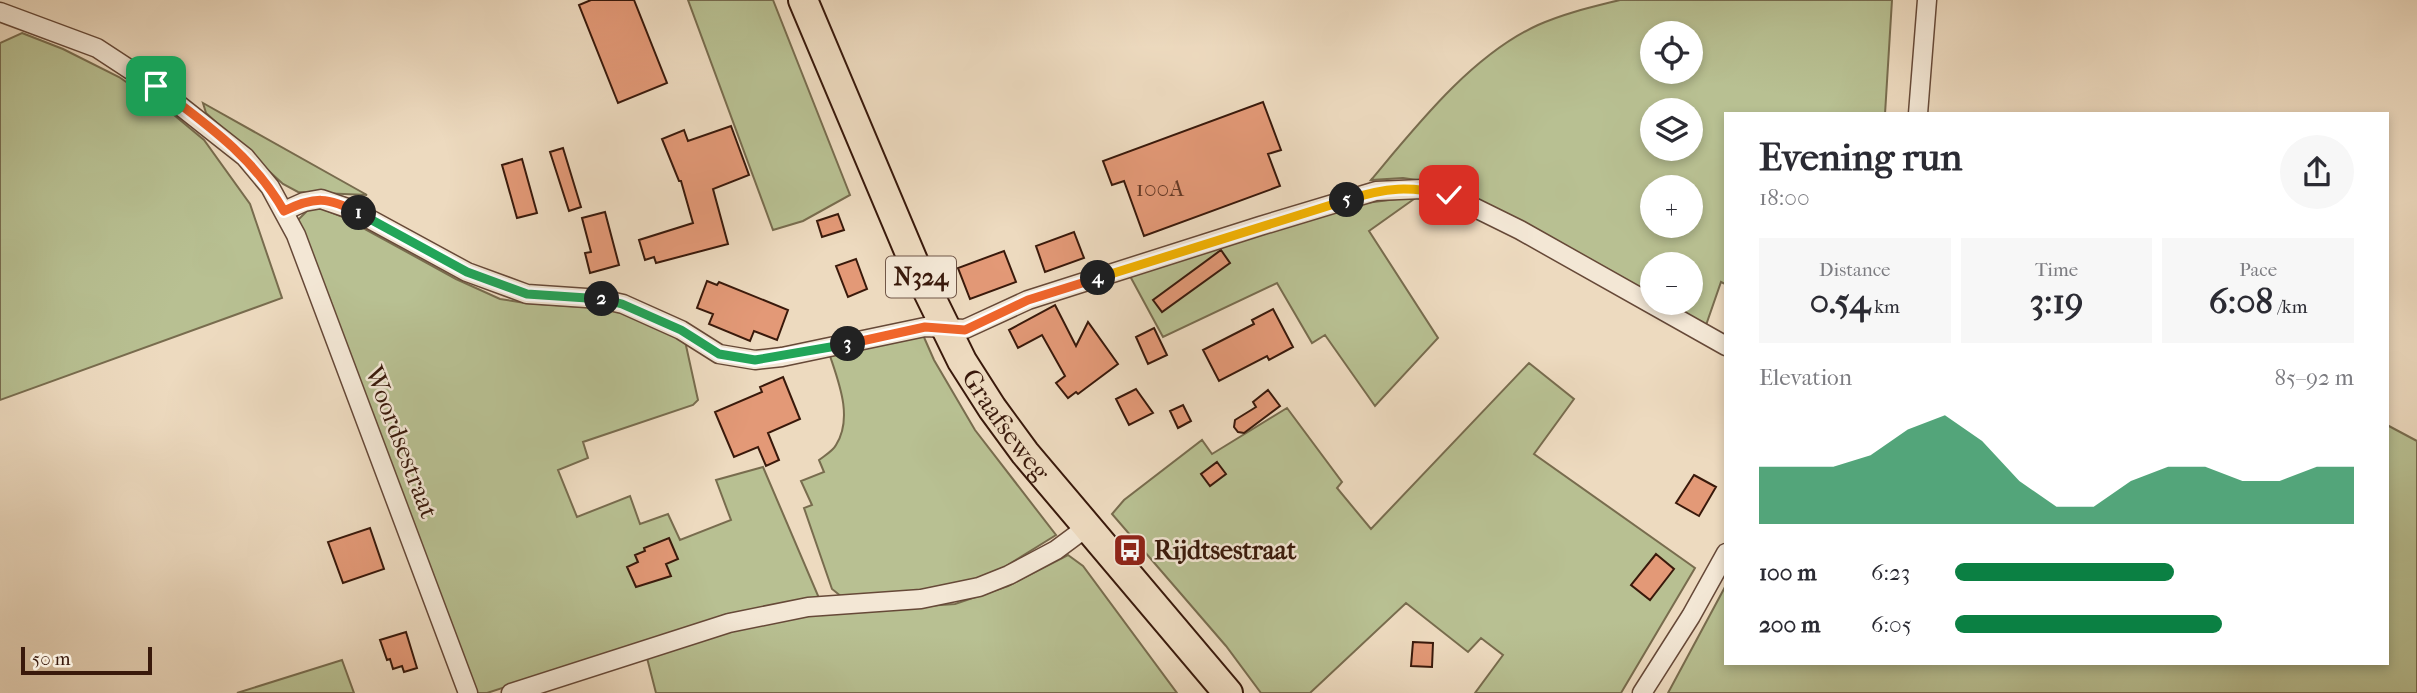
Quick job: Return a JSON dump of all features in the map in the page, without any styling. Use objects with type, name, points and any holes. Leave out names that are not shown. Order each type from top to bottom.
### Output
[{"type":"main road","name":"Graafseweg","points":[[803,0],[891,210],[944,328],[962,361],[1025,453],[1228,693]]},
{"type":"street","points":[[1919,112],[1927,0]]},
{"type":"street","name":"Woordsestraat","points":[[0,12],[97,48],[156,86],[245,157],[270,187],[296,235],[468,693]]},
{"type":"street","points":[[284,211],[304,202],[321,199],[352,210],[467,272],[527,294],[601,299],[622,304],[681,330],[719,354],[755,360],[782,357],[925,327],[965,330],[1028,300],[1376,191],[1422,189],[1449,195],[1520,230],[1724,345]]},
{"type":"street","points":[[511,693],[729,623],[808,607],[920,599],[979,587],[1009,575],[1056,550],[1087,527]]},
{"type":"street","points":[[1642,693],[1724,557]]},
{"type":"green space","points":[[688,0],[773,0],[850,195],[803,221],[773,230]]},
{"type":"green space","points":[[1620,0],[1892,0],[1885,112],[1724,112],[1724,284],[1721,282],[1705,328],[1681,315],[1703,315],[1703,252],[1640,252],[1640,292],[1438,183],[1403,178],[1371,180],[1407,137],[1468,73],[1514,38],[1538,25]]},
{"type":"green space","points":[[22,33],[63,49],[119,77],[174,115],[204,140],[250,204],[282,298],[0,400],[0,43]]},
{"type":"green space","points":[[203,103],[367,195],[298,192],[283,184],[206,113]]},
{"type":"green space","points":[[1414,199],[1369,231],[1438,338],[1375,406],[1325,335],[1312,343],[1277,283],[1163,337],[1130,276],[1358,204]]},
{"type":"green space","points":[[318,207],[343,217],[456,279],[500,299],[613,309],[685,341],[698,400],[693,405],[583,442],[588,458],[558,470],[577,517],[630,496],[640,524],[668,514],[680,540],[731,520],[716,480],[763,467],[819,598],[721,617],[487,693],[472,693],[298,220],[308,210]]},
{"type":"green space","points":[[923,335],[934,360],[975,430],[1056,535],[1003,568],[968,584],[914,593],[842,597],[832,589],[804,508],[812,505],[801,481],[824,472],[819,460],[835,447],[844,423],[843,400],[830,356]]},
{"type":"green space","points":[[1529,363],[1574,399],[1534,454],[1695,568],[1621,693],[1475,693],[1503,655],[1481,638],[1468,652],[1406,603],[1310,693],[1261,693],[1226,646],[1112,514],[1124,500],[1202,440],[1212,454],[1287,408],[1342,482],[1337,488],[1371,529]]},
{"type":"green space","points":[[2389,426],[2417,441],[2417,693],[1668,693],[1724,589],[1724,665],[2389,665]]},
{"type":"green space","points":[[1068,555],[1083,566],[1177,693],[656,693],[647,658],[738,629],[811,614],[955,604],[1008,586]]},
{"type":"green space","points":[[342,660],[354,693],[237,693]]},
{"type":"building","points":[[591,0],[634,0],[667,83],[618,103],[579,5]]},
{"type":"building","points":[[1263,102],[1281,150],[1268,154],[1280,186],[1144,236],[1124,181],[1112,185],[1103,161]]},
{"type":"building","points":[[731,126],[749,175],[713,189],[728,244],[656,263],[654,257],[645,260],[639,240],[693,223],[681,181],[662,139],[684,130],[688,141]]},
{"type":"building","points":[[563,148],[581,207],[569,211],[550,152]]},
{"type":"building","points":[[522,159],[537,213],[517,218],[502,165]]},
{"type":"building","points":[[605,212],[619,265],[590,273],[585,253],[591,252],[582,218]]},
{"type":"building","points":[[838,214],[844,230],[822,237],[817,221]]},
{"type":"building","points":[[1074,232],[1084,258],[1045,272],[1036,246]]},
{"type":"building","points":[[1221,250],[1230,263],[1162,312],[1153,300]]},
{"type":"building","points":[[1004,251],[1016,282],[970,299],[958,268]]},
{"type":"building","points":[[856,259],[867,289],[848,297],[836,266]]},
{"type":"building","points":[[707,281],[717,285],[719,282],[788,310],[777,340],[754,331],[750,341],[709,324],[713,314],[697,308]]},
{"type":"building","points":[[1055,305],[1076,346],[1088,322],[1118,364],[1078,394],[1076,392],[1068,398],[1056,383],[1065,376],[1042,335],[1018,348],[1009,330]]},
{"type":"building","points":[[1273,309],[1293,347],[1269,360],[1267,356],[1219,381],[1203,350],[1254,324],[1252,320]]},
{"type":"building","points":[[1154,328],[1167,355],[1148,364],[1136,337]]},
{"type":"building","points":[[783,377],[800,419],[768,433],[779,460],[766,466],[758,447],[734,457],[715,412],[762,392],[760,387]]},
{"type":"building","points":[[1136,389],[1153,413],[1129,425],[1116,399]]},
{"type":"building","points":[[1268,390],[1280,406],[1244,433],[1238,432],[1234,427],[1235,420],[1256,407],[1253,402]]},
{"type":"building","points":[[1183,405],[1191,421],[1178,428],[1170,411]]},
{"type":"building","points":[[1217,462],[1226,474],[1210,486],[1201,474]]},
{"type":"building","points":[[1694,475],[1716,487],[1699,516],[1676,503]]},
{"type":"building","points":[[370,528],[384,569],[343,583],[328,542]]},
{"type":"building","points":[[669,538],[678,559],[666,564],[671,576],[636,587],[627,567],[638,562],[635,555],[645,551],[644,548]]},
{"type":"building","points":[[1656,554],[1674,569],[1650,600],[1631,585]]},
{"type":"building","points":[[406,632],[417,668],[404,672],[402,666],[393,669],[380,640]]},
{"type":"building","points":[[1413,642],[1433,643],[1432,667],[1411,666]]},
{"type":"place","name":"Rijdtsestraat","points":[[1130,550]]},
{"type":"route","points":[[156,86],[245,157],[270,187],[284,211],[304,202],[321,199],[352,210],[467,272],[527,294],[601,299],[622,304],[681,330],[719,354],[755,360],[782,357],[925,327],[965,330],[1028,300],[1376,191],[1422,189],[1449,195]]}]
